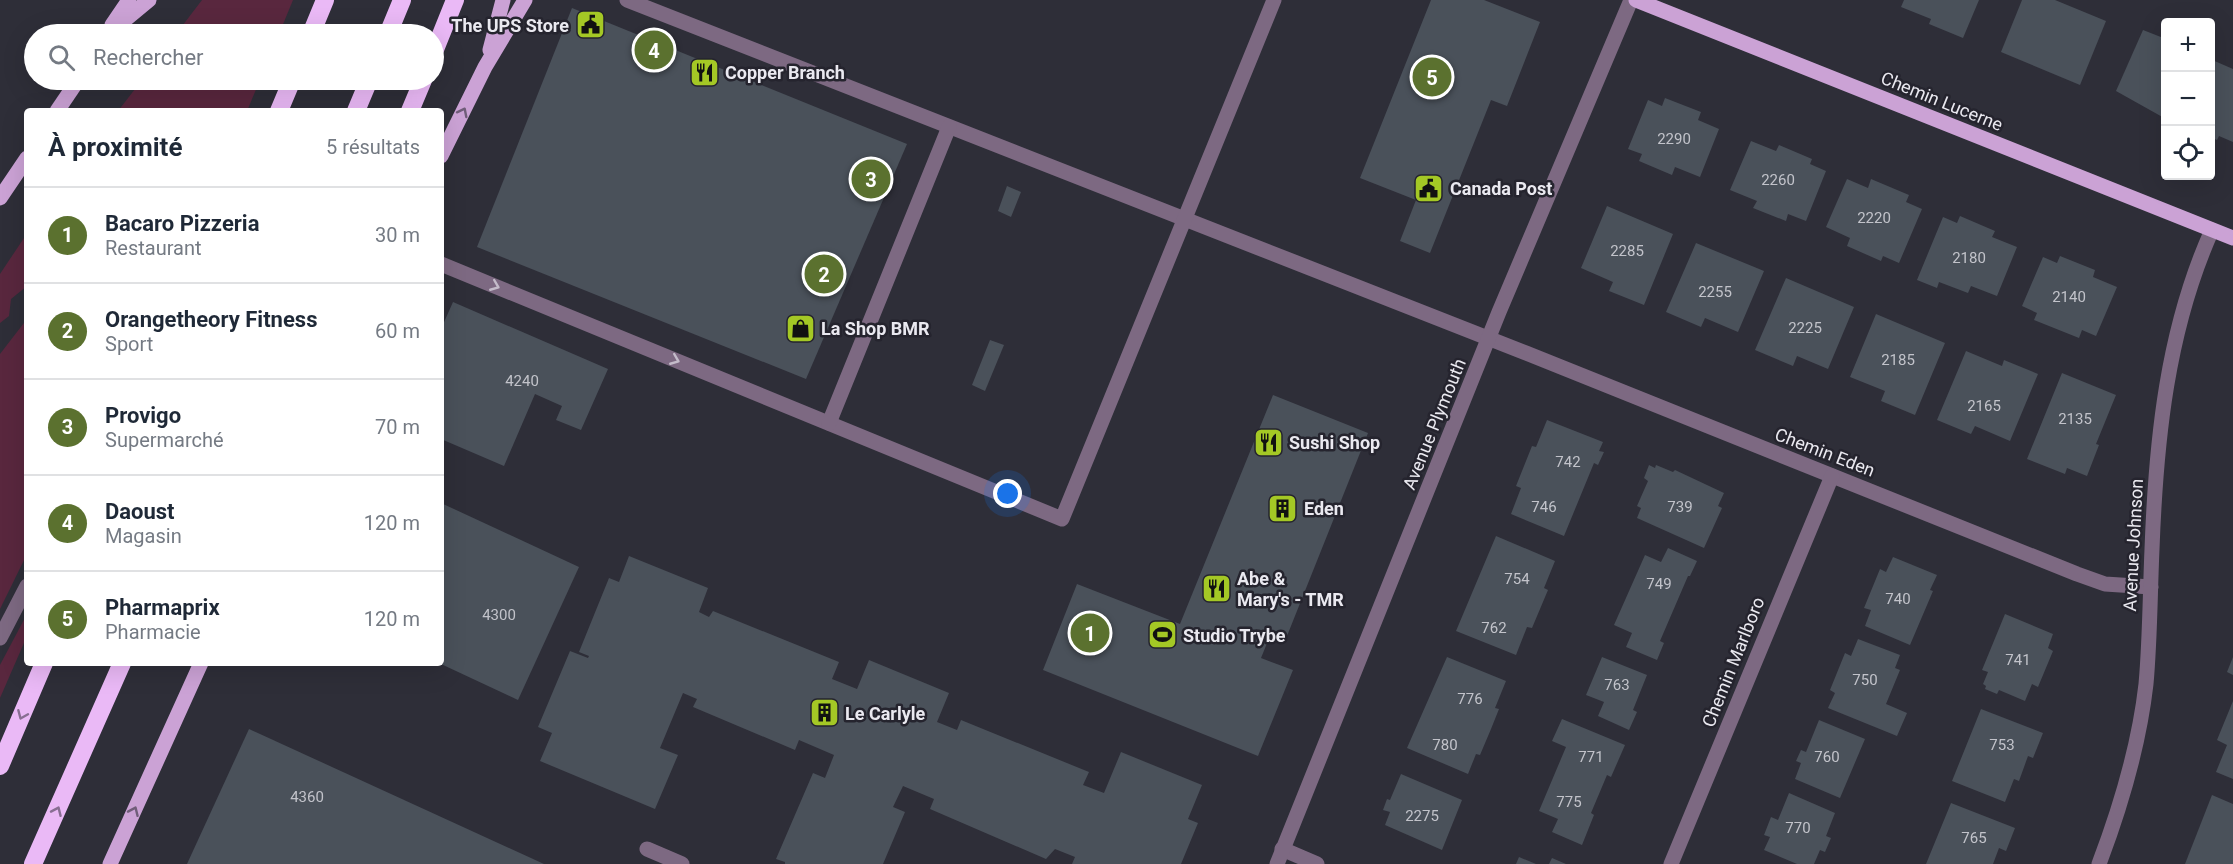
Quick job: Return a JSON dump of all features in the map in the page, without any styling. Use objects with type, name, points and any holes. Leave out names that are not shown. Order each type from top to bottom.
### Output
[{"type":"highway","points":[[315,24],[325,0]]},
{"type":"highway","points":[[392,24],[402,0]]},
{"type":"highway","points":[[444,26],[455,0]]},
{"type":"highway","points":[[280,108],[288,90]]},
{"type":"highway","points":[[357,108],[365,90]]},
{"type":"highway","points":[[411,108],[419,90]]},
{"type":"highway","points":[[0,766],[43,666]]},
{"type":"highway","points":[[33,864],[121,666]]},
{"type":"main road","points":[[113,24],[129,0]]},
{"type":"main road","points":[[119,24],[149,0]]},
{"type":"main road","points":[[485,67],[503,0]]},
{"type":"main road","points":[[444,150],[485,67],[525,0]]},
{"type":"main road","name":"Chemin Lucerne","points":[[1634,0],[2233,238]]},
{"type":"main road","points":[[59,108],[71,90]]},
{"type":"main road","points":[[0,198],[24,166]]},
{"type":"main road","points":[[110,864],[200,666]]},
{"type":"street","name":"Chemin Eden","points":[[627,0],[1489,339],[2090,579],[2114,585],[2151,587]]},
{"type":"street","points":[[444,265],[1062,519],[1274,0]]},
{"type":"street","name":"Avenue Plymouth","points":[[1280,857],[1489,339],[1634,0]]},
{"type":"street","points":[[829,423],[950,127]]},
{"type":"street","name":"Avenue Johnson","points":[[2099,864],[2128,774],[2146,684],[2159,438],[2169,370],[2190,282],[2212,230]]},
{"type":"street","name":"Chemin Marlboro","points":[[1671,864],[1832,476]]},
{"type":"street","points":[[0,638],[24,592]]},
{"type":"street","points":[[647,849],[682,864]]},
{"type":"street","points":[[1280,857],[1317,864]]},
{"type":"shaded area","points":[[202,0],[293,0],[283,24],[184,24]]},
{"type":"shaded area","points":[[134,90],[256,90],[248,108],[120,108]]},
{"type":"shaded area","points":[[24,238],[24,288],[11,299],[9,316],[0,323],[0,274]]},
{"type":"shaded area","points":[[24,323],[24,560],[0,609],[0,354]]},
{"type":"shaded area","points":[[24,620],[24,643],[0,698],[0,665]]},
{"type":"building","points":[[1431,0],[1484,0],[1540,22],[1507,106],[1491,100],[1430,253],[1400,241],[1416,200],[1360,178]]},
{"type":"building","points":[[1904,0],[1979,0],[1963,38],[1929,24],[1931,19],[1901,7]]},
{"type":"building","points":[[2022,0],[2055,0],[2106,21],[2080,85],[2001,52]]},
{"type":"building","points":[[572,8],[907,144],[806,379],[477,247]]},
{"type":"building","points":[[2143,30],[2161,37],[2161,116],[2116,91]]},
{"type":"building","points":[[2215,61],[2233,69],[2233,142],[2219,136],[2217,140],[2215,139]]},
{"type":"building","points":[[1665,98],[1701,112],[1698,120],[1719,129],[1700,177],[1675,167],[1672,175],[1639,161],[1642,154],[1628,149],[1648,100],[1662,106]]},
{"type":"building","points":[[1751,141],[1776,151],[1779,145],[1812,159],[1810,164],[1826,171],[1806,221],[1788,214],[1786,221],[1753,208],[1757,201],[1730,190]]},
{"type":"building","points":[[1847,179],[1868,188],[1871,179],[1909,195],[1906,202],[1922,209],[1899,263],[1883,256],[1881,261],[1847,246],[1850,238],[1826,227]]},
{"type":"building","points":[[1007,186],[1021,192],[1011,217],[998,211]]},
{"type":"building","points":[[1607,206],[1673,234],[1644,305],[1609,291],[1613,282],[1581,268]]},
{"type":"building","points":[[1960,216],[1995,231],[1992,237],[2017,247],[1997,296],[1971,286],[1968,293],[1939,282],[1937,288],[1917,280],[1943,217],[1957,223]]},
{"type":"building","points":[[1696,243],[1764,271],[1738,332],[1705,318],[1701,327],[1666,312]]},
{"type":"building","points":[[2060,256],[2095,270],[2093,277],[2117,287],[2096,336],[2082,330],[2079,338],[2034,320],[2037,313],[2022,306],[2043,257],[2057,263]]},
{"type":"building","points":[[1786,278],[1854,307],[1828,369],[1797,356],[1793,366],[1755,350]]},
{"type":"building","points":[[453,302],[608,369],[581,430],[556,420],[562,406],[535,394],[504,466],[444,440],[444,322]]},
{"type":"building","points":[[1876,314],[1945,343],[1915,415],[1881,401],[1885,391],[1850,377]]},
{"type":"building","points":[[990,340],[1004,345],[985,391],[972,385]]},
{"type":"building","points":[[1966,351],[2002,366],[2004,360],[2038,374],[2010,441],[1975,426],[1971,434],[1937,420]]},
{"type":"building","points":[[2062,373],[2116,395],[2096,444],[2099,445],[2087,476],[2067,468],[2065,474],[2027,459]]},
{"type":"building","name":"Eden","points":[[1273,395],[1368,433],[1287,636],[1272,631],[1261,658],[1293,670],[1258,756],[1043,670],[1077,584],[1180,624]]},
{"type":"building","points":[[1547,420],[1603,442],[1599,451],[1604,452],[1598,465],[1594,463],[1564,536],[1511,514],[1521,488],[1516,486],[1532,446],[1536,447]]},
{"type":"building","points":[[1649,465],[1655,468],[1656,465],[1673,472],[1675,470],[1724,493],[1718,506],[1722,508],[1704,548],[1637,518],[1641,508],[1637,506],[1648,481],[1644,478]]},
{"type":"building","points":[[444,504],[579,567],[518,700],[444,665]]},
{"type":"building","points":[[1496,536],[1555,561],[1544,588],[1548,590],[1532,628],[1527,627],[1516,655],[1456,631]]},
{"type":"building","points":[[1668,548],[1697,561],[1688,576],[1660,641],[1664,643],[1657,660],[1626,647],[1632,633],[1614,625],[1645,555],[1661,562]]},
{"type":"building","name":"Le Carlyle","points":[[629,556],[708,588],[699,612],[709,617],[713,611],[839,662],[832,679],[857,689],[869,660],[949,693],[937,722],[957,730],[961,720],[1089,772],[1083,785],[1104,793],[1121,752],[1202,785],[1188,819],[1198,823],[1181,864],[1072,864],[1075,857],[1055,849],[1046,859],[930,809],[934,799],[903,786],[893,807],[905,812],[883,864],[785,864],[776,859],[813,773],[825,778],[834,755],[799,740],[795,750],[693,707],[697,699],[683,693],[660,748],[678,755],[655,809],[540,761],[552,733],[538,727],[570,651],[588,658],[589,656],[579,652],[609,578],[619,582]]},
{"type":"building","points":[[1893,557],[1937,575],[1930,590],[1933,591],[1910,645],[1865,626],[1871,610],[1864,608],[1880,569],[1886,572]]},
{"type":"building","points":[[2005,614],[2053,634],[2048,648],[2053,651],[2038,687],[2032,684],[2025,701],[1999,690],[1997,694],[1985,689],[1986,686],[1983,684],[1988,672],[1982,670]]},
{"type":"building","points":[[1858,639],[1900,655],[1895,668],[1900,670],[1886,704],[1907,713],[1897,736],[1828,708],[1835,693],[1830,690],[1845,653],[1851,656]]},
{"type":"building","points":[[1447,657],[1506,681],[1495,708],[1499,709],[1491,729],[1480,755],[1476,754],[1468,774],[1407,748]]},
{"type":"building","points":[[1602,657],[1647,675],[1633,710],[1637,712],[1629,730],[1598,716],[1604,702],[1586,695]]},
{"type":"building","points":[[2233,657],[2233,675],[2227,672]]},
{"type":"building","points":[[2233,701],[2233,779],[2216,772],[2227,745],[2217,740]]},
{"type":"building","points":[[1981,709],[2043,733],[2033,758],[2028,756],[2019,781],[2014,779],[2005,802],[1952,781]]},
{"type":"building","points":[[1562,719],[1625,745],[1611,777],[1607,775],[1591,813],[1594,815],[1582,845],[1552,832],[1558,819],[1539,811],[1566,747],[1552,741]]},
{"type":"building","points":[[1819,720],[1865,739],[1840,798],[1795,779],[1801,763],[1796,761],[1801,750],[1806,752]]},
{"type":"building","points":[[249,729],[544,864],[187,864]]},
{"type":"building","points":[[1401,774],[1462,800],[1442,850],[1385,825],[1390,812],[1383,810]]},
{"type":"building","points":[[1789,793],[1835,813],[1826,836],[1831,838],[1825,852],[1820,850],[1814,864],[1797,864],[1764,850],[1770,837],[1764,835],[1771,817],[1778,820]]},
{"type":"building","points":[[2212,795],[2233,804],[2233,864],[2185,864]]},
{"type":"building","points":[[1951,803],[2015,828],[2006,851],[1999,848],[1993,864],[1926,864]]},
{"type":"building","points":[[1519,857],[1536,864],[1516,864]]},
{"type":"building","points":[[1552,858],[1566,864],[1549,864]]},
{"type":"place","name":"The UPS Store","points":[[590,25]]},
{"type":"place","name":"Daoust","points":[[654,50]]},
{"type":"place","name":"Copper Branch","points":[[704,72]]},
{"type":"place","name":"Pharmaprix","points":[[1432,77]]},
{"type":"place","name":"Provigo","points":[[871,179]]},
{"type":"place","name":"Canada Post","points":[[1429,188]]},
{"type":"place","name":"Orangetheory Fitness","points":[[824,274]]},
{"type":"place","name":"La Shop BMR","points":[[800,328]]},
{"type":"place","name":"Sushi Shop","points":[[1268,442]]},
{"type":"place","name":"Eden","points":[[1283,508]]},
{"type":"place","name":"Abe & Mary's - TMR","points":[[1216,588]]},
{"type":"place","name":"Bacaro Pizzeria","points":[[1090,633]]},
{"type":"place","name":"Studio Trybe","points":[[1162,635]]},
{"type":"place","name":"Le Carlyle","points":[[824,713]]}]
